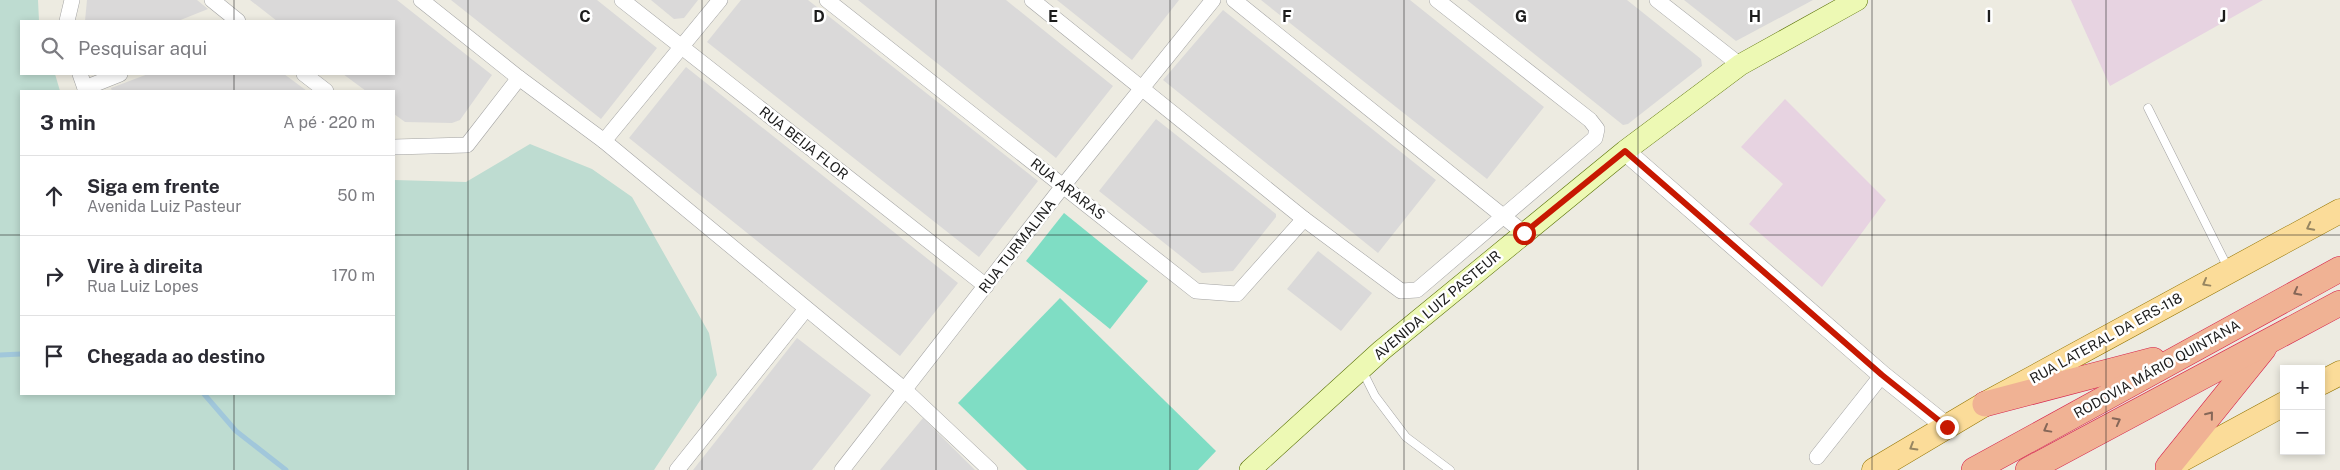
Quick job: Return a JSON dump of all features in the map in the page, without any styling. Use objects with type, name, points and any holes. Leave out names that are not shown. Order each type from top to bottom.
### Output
[{"type":"highway","name":"RODOVIA MÁRIO QUINTANA","points":[[1974,470],[2189,350],[2340,269]]},
{"type":"highway","name":"RODOVIA MÁRIO QUINTANA","points":[[2028,470],[2340,303]]},
{"type":"highway","points":[[2165,468],[2268,342]]},
{"type":"highway","points":[[1985,404],[2189,350]]},
{"type":"main road","name":"AVENIDA LUIZ PASTEUR","points":[[1250,470],[1361,369],[1625,151],[1740,65],[1857,0]]},
{"type":"main road","name":"RUA LATERAL DA ERS-118","points":[[1874,470],[1985,404],[2340,211]]},
{"type":"main road","points":[[2325,381],[2340,373]]},
{"type":"main road","points":[[2165,468],[2280,406]]},
{"type":"street","points":[[67,20],[72,0]]},
{"type":"street","points":[[212,0],[237,20]]},
{"type":"street","points":[[421,0],[519,78],[604,141],[905,390],[990,470]]},
{"type":"street","name":"RUA BEIJA FLOR","points":[[622,0],[986,286]]},
{"type":"street","points":[[604,141],[720,0]]},
{"type":"street","name":"RUA ARARAS","points":[[827,0],[1196,291],[1237,294],[1304,219]]},
{"type":"street","points":[[1032,0],[1304,219],[1401,291],[1417,290],[1595,138],[1597,129],[1590,120],[1437,0]]},
{"type":"street","name":"RUA TURMALINA","points":[[842,470],[1063,186],[1213,0]]},
{"type":"street","points":[[1234,0],[1524,233]]},
{"type":"street","points":[[1658,0],[1740,65]]},
{"type":"street","points":[[80,75],[85,90],[118,75]]},
{"type":"street","points":[[305,75],[325,90]]},
{"type":"street","points":[[395,147],[467,145],[519,78]]},
{"type":"street","points":[[1625,151],[1882,375],[1947,427]]},
{"type":"street","points":[[677,470],[806,309]]},
{"type":"street","points":[[1817,457],[1882,375]]},
{"type":"lane","points":[[2148,108],[2229,270]]},
{"type":"lane","points":[[1361,369],[1375,396],[1406,437],[1450,470]]},
{"type":"shaded area","points":[[0,0],[38,0],[39,20],[20,20],[20,75],[55,75],[60,90],[20,90],[20,395],[395,395],[395,180],[466,182],[530,144],[592,169],[632,197],[709,333],[717,375],[654,470],[0,470]]},
{"type":"shaded area","points":[[87,0],[197,0],[208,9],[180,20],[85,20]]},
{"type":"shaded area","points":[[250,0],[397,0],[492,75],[460,120],[452,123],[405,122],[395,115],[395,90],[365,90],[344,75],[395,75],[395,20],[276,20]]},
{"type":"shaded area","points":[[451,0],[597,0],[657,48],[601,119]]},
{"type":"shaded area","points":[[651,0],[698,0],[684,18],[674,19]]},
{"type":"shaded area","points":[[741,0],[808,0],[1038,181],[979,257],[707,42]]},
{"type":"shaded area","points":[[858,0],[1006,0],[1113,86],[1056,158]]},
{"type":"shaded area","points":[[1057,0],[1179,0],[1132,60]]},
{"type":"shaded area","points":[[1261,0],[1410,0],[1544,107],[1487,179]]},
{"type":"shaded area","points":[[1467,0],[1627,0],[1701,59],[1702,66],[1628,124],[1623,125]]},
{"type":"shaded area","points":[[1684,0],[1813,0],[1736,41]]},
{"type":"shaded area","points":[[2071,0],[2263,0],[2110,86]]},
{"type":"shaded area","points":[[1223,10],[1436,180],[1378,253],[1163,80]]},
{"type":"shaded area","points":[[686,67],[958,283],[900,356],[629,138]]},
{"type":"shaded area","points":[[145,75],[285,75],[306,90],[112,90],[111,88]]},
{"type":"shaded area","points":[[1785,99],[1886,200],[1822,287],[1749,224],[1783,184],[1741,147]]},
{"type":"shaded area","points":[[1156,119],[1276,214],[1276,217],[1233,271],[1202,273],[1099,191]]},
{"type":"shaded area","points":[[1318,251],[1372,293],[1341,331],[1287,289]]},
{"type":"shaded area","points":[[797,338],[871,395],[861,408],[812,470],[693,470]]},
{"type":"shaded area","points":[[923,418],[975,470],[880,470]]},
{"type":"green space","points":[[1064,213],[1148,281],[1110,329],[1026,261]]},
{"type":"green space","points":[[1060,298],[1216,451],[1198,470],[1027,470],[958,403]]},
{"type":"waterway","points":[[0,355],[20,354]]},
{"type":"waterway","points":[[205,395],[236,431],[286,470]]},
{"type":"route","points":[[1524,233],[1625,151],[1882,375],[1947,427]]}]
